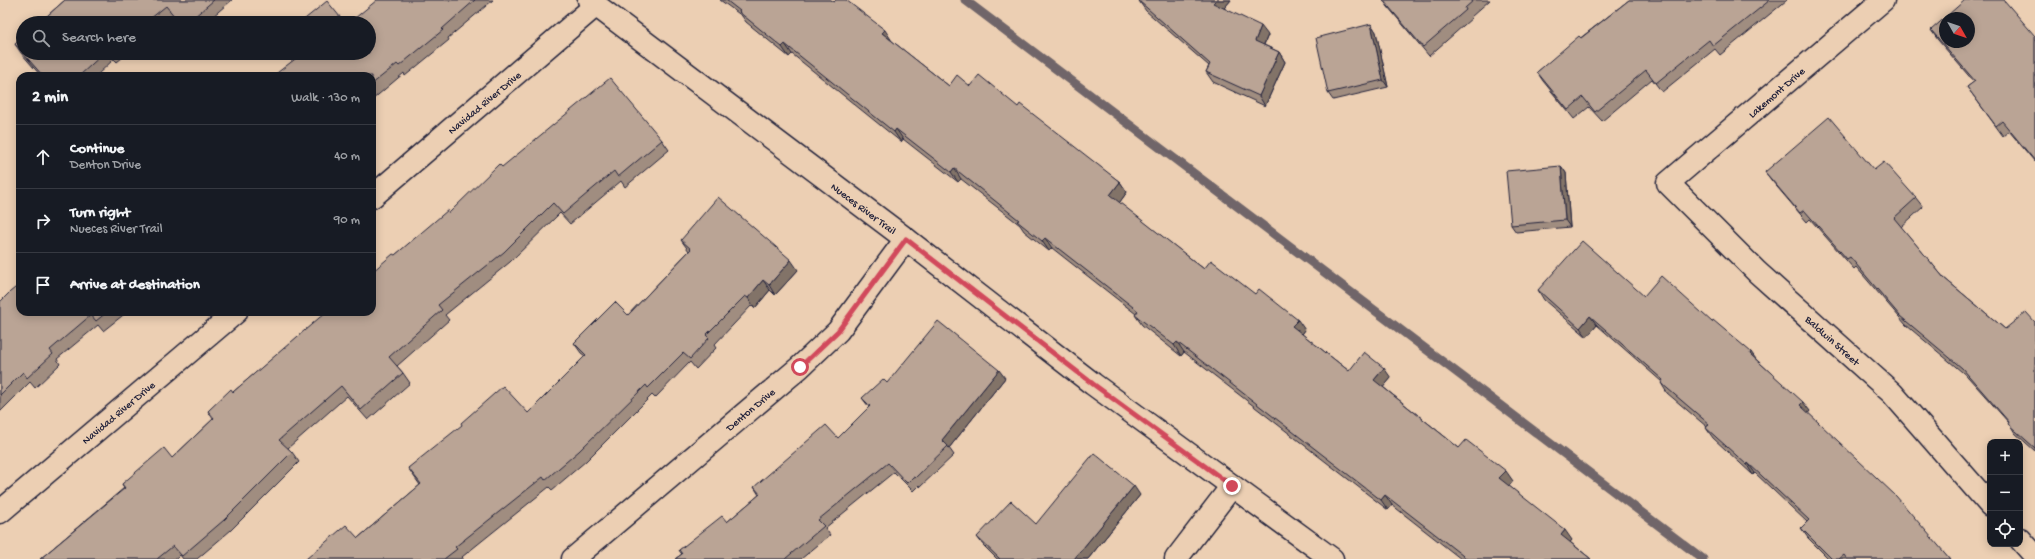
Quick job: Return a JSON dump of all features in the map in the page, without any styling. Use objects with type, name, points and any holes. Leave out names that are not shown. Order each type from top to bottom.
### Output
[{"type":"street","name":"Lakemont Drive","points":[[1668,183],[1883,0]]},
{"type":"street","name":"Navidad River Drive","points":[[376,193],[592,3]]},
{"type":"street","name":"Nueces River Trail","points":[[592,3],[906,239],[1093,384],[1332,559]]},
{"type":"street","name":"Baldwin Street","points":[[1668,183],[1757,272],[1892,393],[1987,502]]},
{"type":"street","name":"Denton Drive","points":[[573,559],[800,367],[838,331],[906,239]]},
{"type":"street","name":"Navidad River Drive","points":[[0,512],[231,316]]},
{"type":"street","points":[[1176,559],[1232,486]]},
{"type":"street","points":[[2023,542],[2035,556]]},
{"type":"building","points":[[65,0],[214,0],[195,16],[174,16],[166,6],[154,16],[47,16]]},
{"type":"building","points":[[377,0],[475,0],[442,29],[443,30],[399,66],[397,64],[376,81],[376,72],[278,72],[294,60],[376,60],[376,16],[358,16]]},
{"type":"building","points":[[726,0],[831,0],[834,2],[836,0],[846,0],[885,30],[882,33],[949,86],[957,75],[970,86],[979,75],[1018,107],[1020,104],[1120,182],[1110,195],[1204,269],[1211,260],[1255,294],[1259,289],[1298,320],[1292,326],[1349,371],[1364,352],[1384,368],[1374,380],[1459,448],[1466,440],[1506,471],[1499,478],[1565,530],[1561,535],[1591,559],[1467,559],[1385,495],[1381,500],[1177,342],[1174,345],[1135,315],[1138,311],[1045,238],[1042,241],[1017,221],[1019,220],[954,168],[951,172],[896,129],[894,132],[785,44],[782,47]]},
{"type":"building","points":[[1216,0],[1213,3],[1261,26],[1255,41],[1279,52],[1259,96],[1206,72],[1210,64],[1139,1]]},
{"type":"building","points":[[1383,0],[1474,0],[1465,8],[1466,10],[1423,47]]},
{"type":"building","points":[[1629,0],[1770,0],[1713,46],[1709,40],[1656,83],[1646,70],[1595,112],[1583,97],[1568,110],[1537,72],[1579,36],[1581,38]]},
{"type":"building","points":[[1965,0],[2004,0],[2035,36],[2035,161],[2002,121],[1996,126],[1967,87],[1975,81],[1947,48],[1975,48],[1975,12],[1951,12]]},
{"type":"building","points":[[327,1],[339,16],[309,16]]},
{"type":"building","points":[[1939,23],[1939,39],[1931,30]]},
{"type":"building","points":[[1371,24],[1383,80],[1328,93],[1316,38]]},
{"type":"building","points":[[29,60],[96,60],[83,72],[40,72]]},
{"type":"building","points":[[610,78],[662,140],[618,177],[614,171],[563,214],[553,203],[504,252],[438,305],[442,310],[389,357],[403,373],[361,410],[341,386],[279,440],[292,452],[224,520],[182,556],[173,546],[157,559],[40,559],[125,488],[122,484],[164,448],[172,458],[214,418],[208,411],[231,389],[233,392],[321,316],[376,316],[376,269],[393,254],[395,255],[448,210],[449,213],[499,164],[502,167]]},
{"type":"building","points":[[1829,117],[1874,170],[1884,162],[1916,198],[1894,218],[1944,278],[2005,329],[2026,312],[2035,322],[2035,448],[2008,424],[2009,422],[1962,368],[1900,316],[1850,257],[1847,259],[1804,210],[1800,213],[1765,172]]},
{"type":"building","points":[[1561,166],[1565,220],[1511,225],[1506,171]]},
{"type":"building","points":[[718,197],[791,260],[769,285],[763,280],[748,298],[745,296],[706,335],[709,338],[690,359],[683,353],[648,388],[646,385],[579,451],[545,480],[543,477],[455,547],[457,549],[444,559],[306,559],[346,525],[358,538],[421,484],[408,468],[462,425],[461,423],[503,386],[528,413],[586,355],[574,343],[615,302],[628,315],[691,249],[681,240]]},
{"type":"building","points":[[1582,241],[1644,296],[1661,276],[1712,322],[1713,320],[1751,352],[1750,354],[1803,402],[1800,405],[1896,496],[1950,559],[1847,559],[1844,555],[1839,559],[1832,559],[1801,528],[1809,520],[1748,463],[1747,465],[1706,428],[1709,424],[1661,383],[1663,380],[1590,316],[1580,328],[1538,290]]},
{"type":"building","points":[[16,287],[16,316],[90,316],[50,350],[53,354],[27,378],[23,372],[0,395],[0,302]]},
{"type":"building","points":[[92,316],[102,316],[96,321]]},
{"type":"building","points":[[938,321],[999,370],[942,440],[948,446],[915,478],[913,477],[907,483],[888,463],[818,520],[824,526],[785,559],[675,559],[682,554],[679,550],[722,516],[727,522],[760,494],[754,487],[826,425],[838,438],[870,406],[862,398],[883,379],[887,383]]},
{"type":"building","points":[[1094,453],[1134,486],[1074,559],[1000,559],[977,537],[1011,501],[1036,524]]},
{"type":"waterway","points":[[965,0],[1703,559]]},
{"type":"route","points":[[800,367],[838,331],[906,239],[1093,384],[1232,486]]}]
